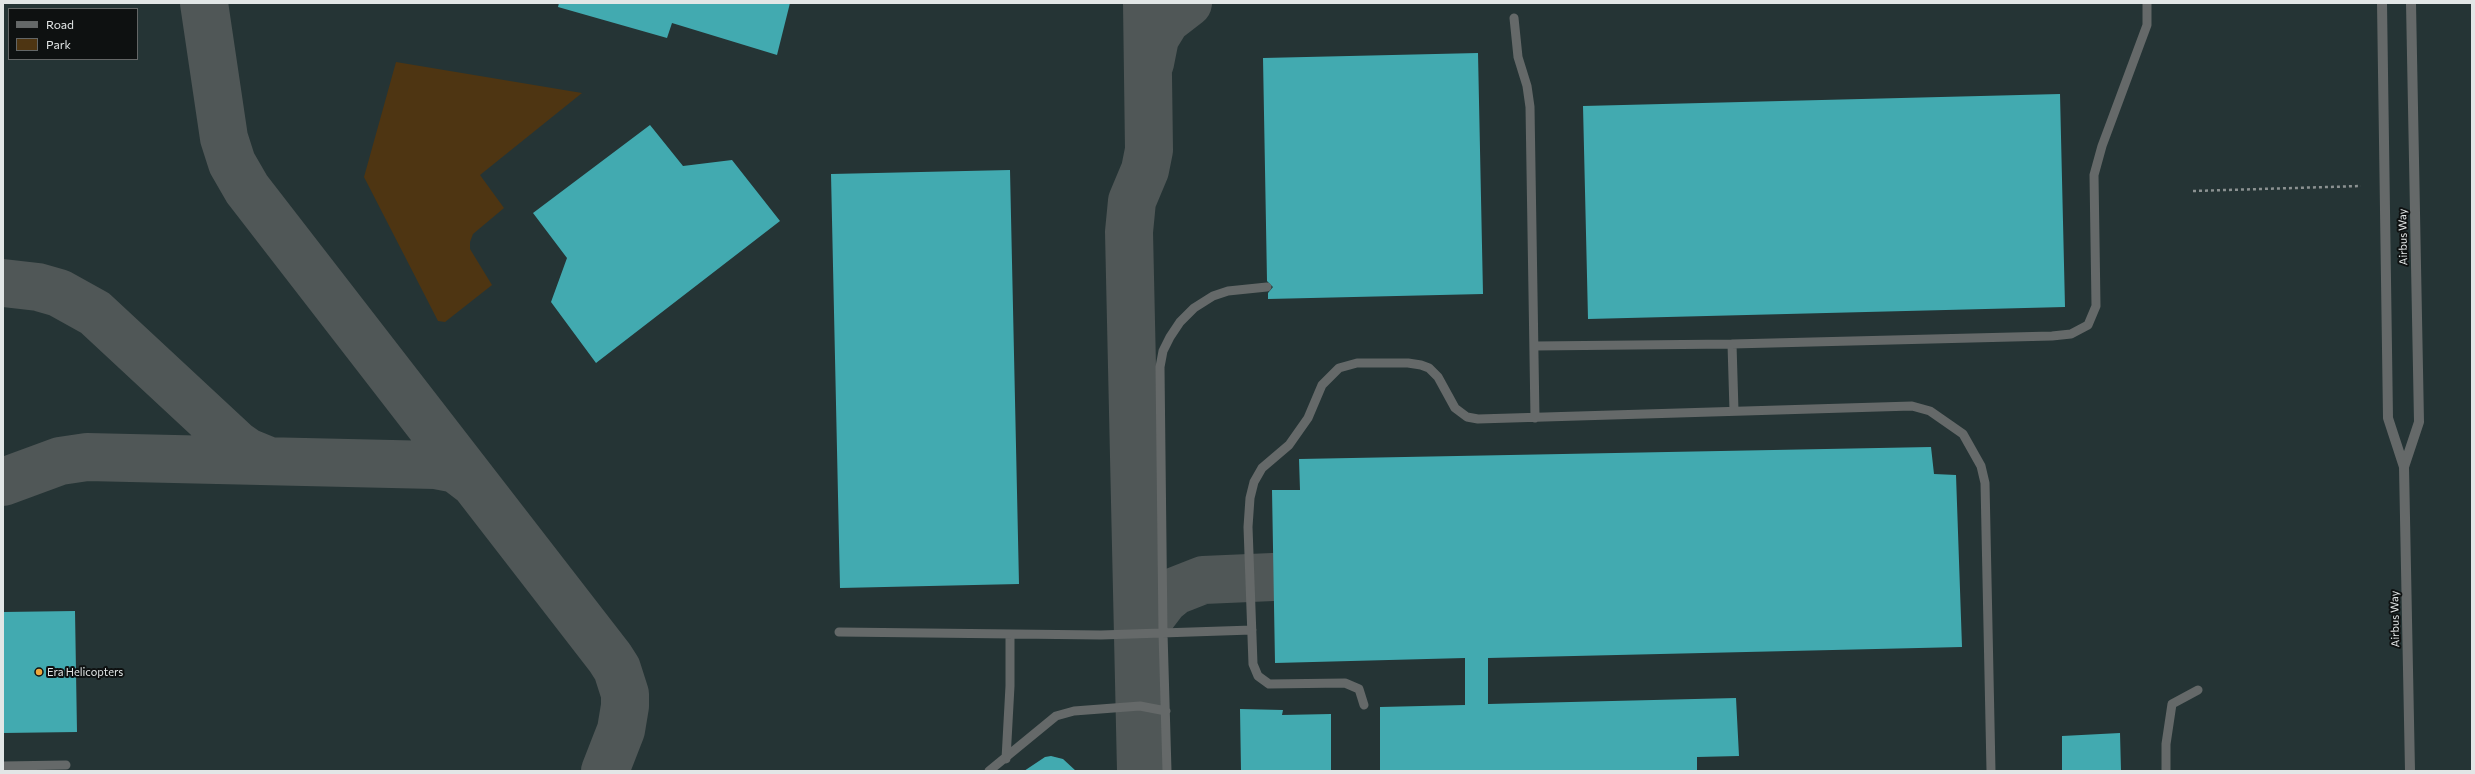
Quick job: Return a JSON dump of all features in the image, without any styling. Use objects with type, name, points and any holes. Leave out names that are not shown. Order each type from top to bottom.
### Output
[{"type":"street","name":"Airbus Way","points":[[2382,3],[2388,418],[2404,467],[2410,771]]},
{"type":"street","name":"Airbus Way","points":[[2404,467],[2419,422],[2411,3]]},
{"type":"lane","points":[[1535,346],[1732,344],[2052,336],[2071,334],[2088,325],[2096,306],[2094,175],[2147,25],[2147,3]]},
{"type":"lane","points":[[1514,18],[1518,57],[1527,86],[1530,107],[1535,418]]},
{"type":"lane","points":[[1167,771],[1159,388],[1160,367],[1163,351],[1180,322],[1194,308],[1213,296],[1228,291],[1268,287]]},
{"type":"lane","points":[[1732,344],[1734,411]]},
{"type":"lane","points":[[1364,705],[1360,689],[1345,683],[1269,684],[1258,676],[1253,664],[1248,527],[1254,482],[1262,468],[1289,445],[1308,418],[1322,384],[1339,368],[1357,363],[1408,362],[1421,365],[1429,368],[1438,377],[1455,408],[1467,417],[1478,419],[1912,406],[1930,411],[1963,434],[1981,466],[1985,483],[1991,771]]},
{"type":"lane","points":[[839,632],[1101,635],[1252,630]]},
{"type":"lane","points":[[1006,759],[1010,686],[1010,634]]},
{"type":"lane","points":[[2166,771],[2166,744],[2172,704],[2198,690]]},
{"type":"lane","points":[[988,771],[1006,759],[1056,716],[1074,711],[1140,706],[1166,712]]},
{"type":"lane","points":[[3,766],[39,768],[66,765]]},
{"type":"path","points":[[2193,191],[2361,186]]},
{"type":"shaded area","points":[[3,3],[2472,3],[2472,771],[3,771]]},
{"type":"green space","points":[[396,62],[582,93],[480,175],[504,208],[473,234],[470,242],[470,249],[492,285],[445,322],[438,321],[364,177]]},
{"type":"building","points":[[559,3],[790,3],[777,55],[672,23],[667,38],[558,7]]},
{"type":"building","points":[[1478,53],[1483,294],[1268,299],[1268,293],[1273,287],[1267,281],[1263,58]]},
{"type":"building","points":[[2060,94],[2065,307],[1588,319],[1583,106]]},
{"type":"building","points":[[650,125],[683,166],[732,160],[780,221],[596,363],[551,302],[567,258],[533,213]]},
{"type":"building","points":[[1010,170],[1019,584],[840,588],[831,174]]},
{"type":"building","points":[[1931,447],[1934,474],[1956,475],[1962,647],[1488,658],[1488,704],[1736,698],[1739,756],[1697,757],[1697,771],[1380,771],[1380,707],[1465,705],[1465,658],[1275,663],[1272,490],[1300,490],[1299,459]]},
{"type":"building","name":"Era Helicopters","points":[[75,611],[77,732],[3,733],[3,612]]},
{"type":"building","points":[[1240,709],[1283,710],[1282,715],[1331,714],[1331,771],[1241,771]]},
{"type":"building","points":[[2120,733],[2121,771],[2062,771],[2062,736]]},
{"type":"building","points":[[1051,756],[1063,759],[1076,771],[1024,771],[1045,757]]},
{"type":"taxiway","points":[[204,3],[224,138],[232,163],[247,189],[617,669],[625,694],[625,706],[621,730],[605,771]]},
{"type":"taxiway","points":[[1141,771],[1129,232],[1132,201],[1145,170],[1149,150],[1147,3]]},
{"type":"taxiway","points":[[1150,63],[1155,38],[1166,20],[1188,3]]},
{"type":"taxiway","points":[[3,283],[38,287],[59,293],[95,313],[237,445],[247,452],[269,461]]},
{"type":"taxiway","points":[[3,482],[60,461],[87,457],[435,465],[456,469],[473,482]]},
{"type":"taxiway","points":[[1139,651],[1143,632],[1148,621],[1164,600],[1175,591],[1203,580],[1273,577]]},
{"type":"place","name":"Era Helicopters","points":[[39,672]]}]
